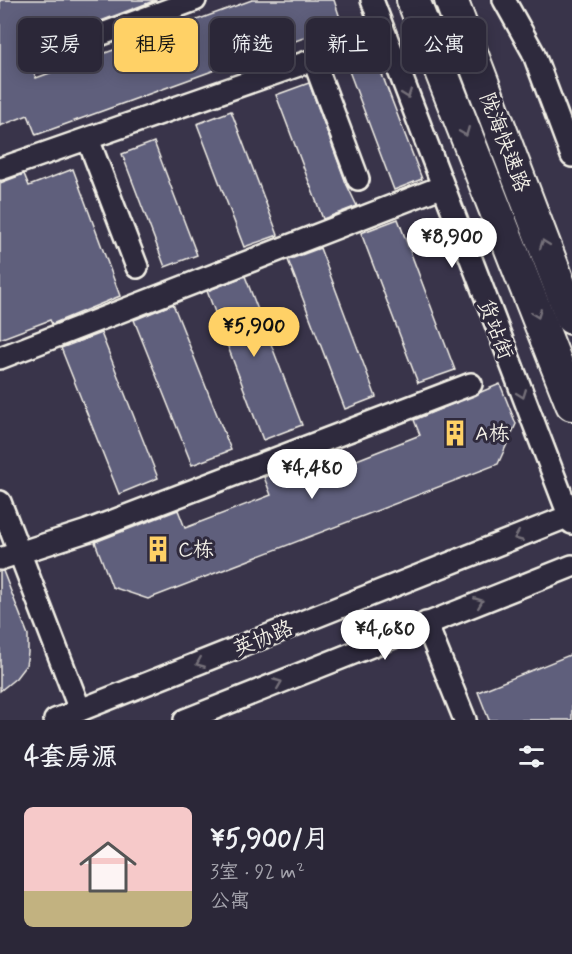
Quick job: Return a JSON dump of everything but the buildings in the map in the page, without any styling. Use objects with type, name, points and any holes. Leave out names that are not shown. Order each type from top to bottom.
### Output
[{"type":"highway","name":"陇海快速路","points":[[412,0],[572,404]]},
{"type":"highway","name":"陇海快速路","points":[[451,0],[572,318]]},
{"type":"highway","points":[[464,0],[486,92]]},
{"type":"street","points":[[102,35],[195,0]]},
{"type":"street","name":"货站街","points":[[372,0],[379,18]]},
{"type":"street","points":[[504,0],[532,52],[572,156]]},
{"type":"street","name":"货站街","points":[[390,49],[441,187],[571,518]]},
{"type":"street","points":[[0,169],[306,64]]},
{"type":"street","points":[[318,72],[358,179]]},
{"type":"street","points":[[88,139],[137,267]]},
{"type":"street","points":[[0,358],[441,187]]},
{"type":"street","points":[[9,556],[87,531],[471,384]]},
{"type":"street","points":[[0,502],[9,556],[80,710]]},
{"type":"street","name":"英协路","points":[[55,720],[571,518]]},
{"type":"street","points":[[185,720],[572,566]]},
{"type":"street","points":[[426,623],[465,720]]},
{"type":"place","name":"A栋","points":[[455,433]]},
{"type":"place","name":"C栋","points":[[158,549]]}]
